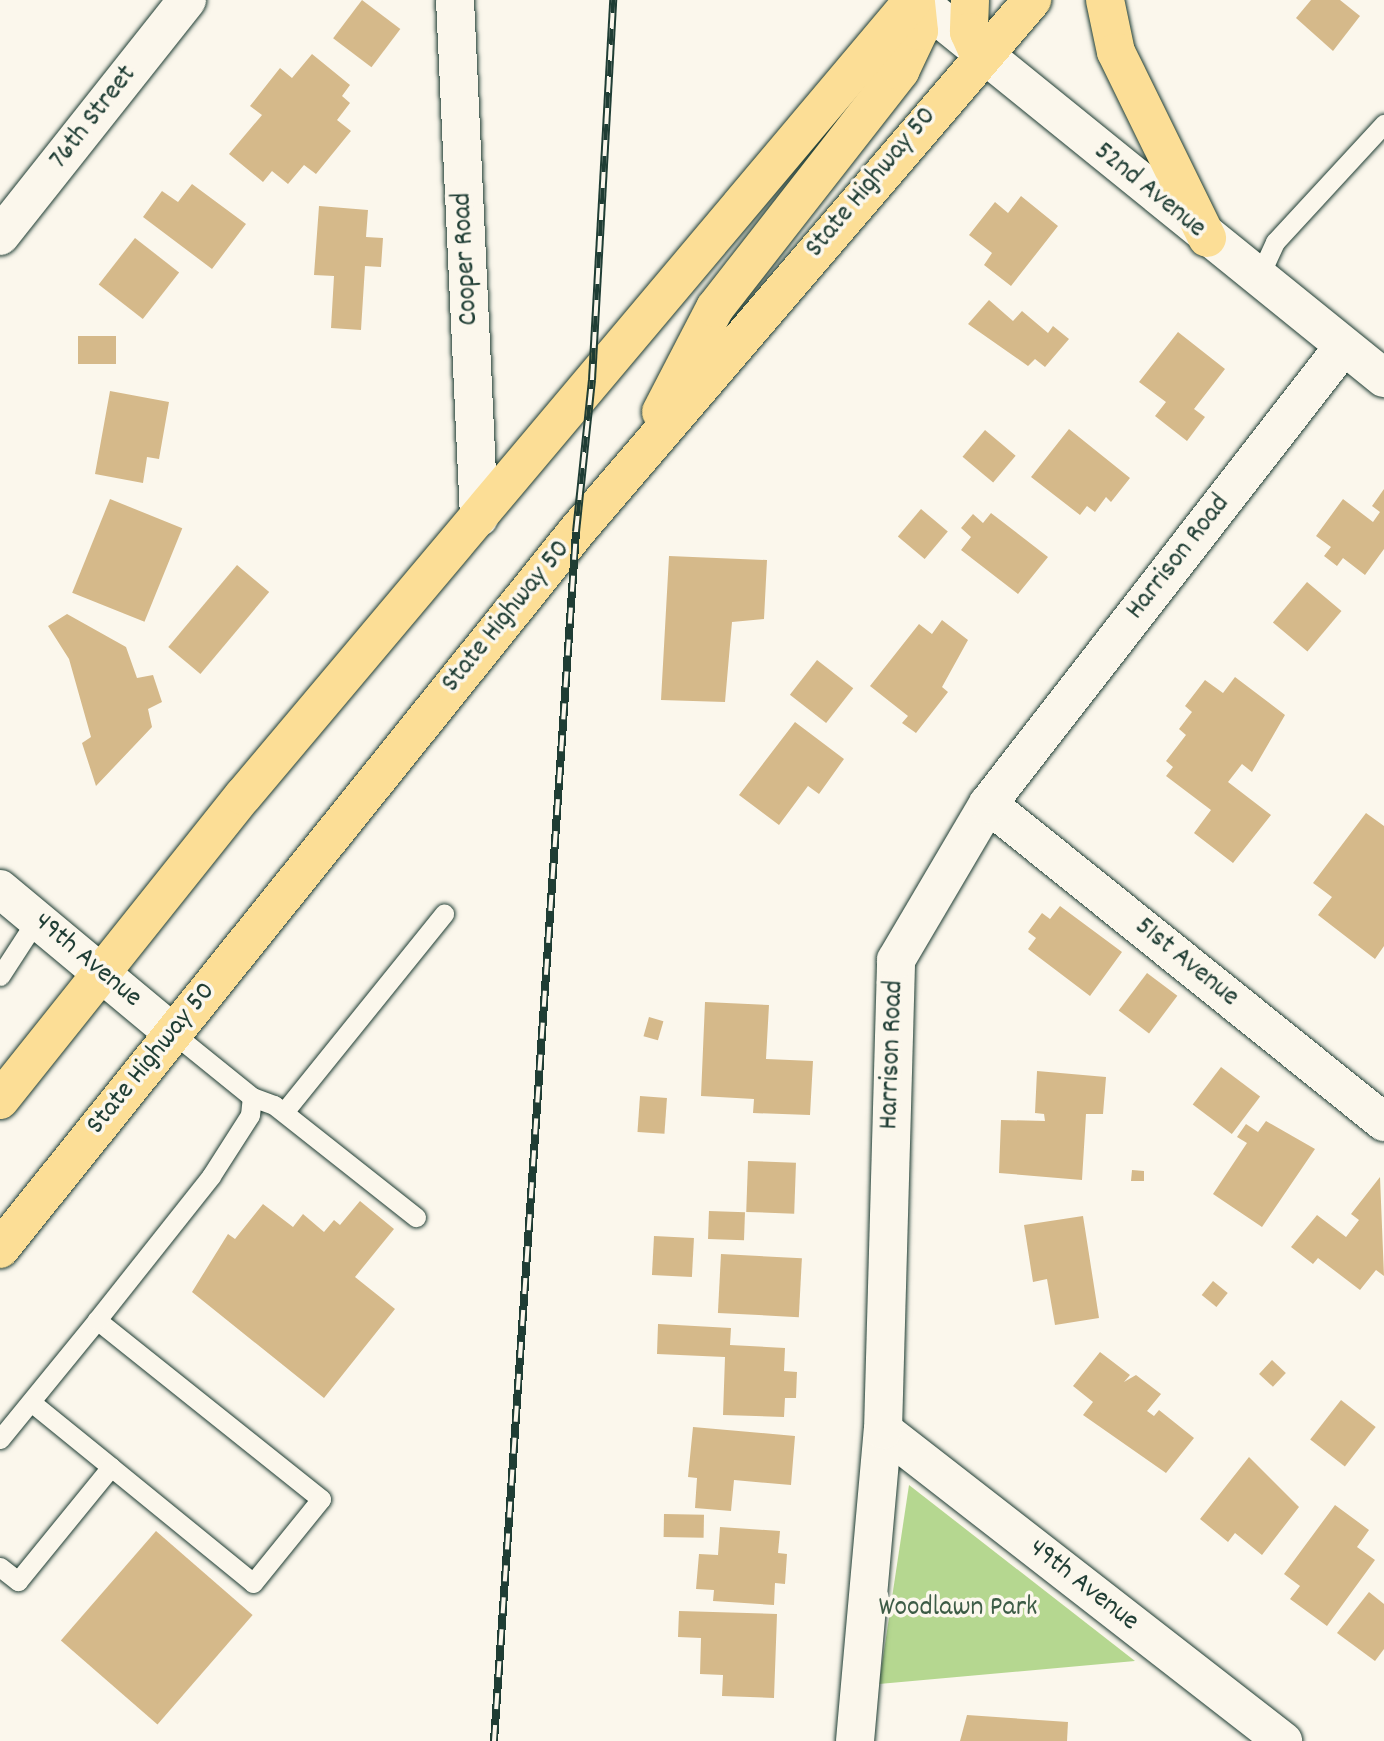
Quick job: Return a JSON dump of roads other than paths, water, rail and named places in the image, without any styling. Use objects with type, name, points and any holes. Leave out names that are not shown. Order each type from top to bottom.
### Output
[{"type":"main road","points":[[0,1100],[479,517],[915,0]]},
{"type":"main road","points":[[643,452],[715,308],[900,71],[919,31],[915,0]]},
{"type":"main road","points":[[970,0],[969,32],[980,57]]},
{"type":"main road","name":"State Highway 50","points":[[0,1249],[643,452],[980,57],[1032,0]]},
{"type":"main road","points":[[1105,0],[1116,52],[1207,238]]},
{"type":"street","name":"76th Street","points":[[0,236],[187,0]]},
{"type":"street","name":"Cooper Road","points":[[455,0],[479,517]]},
{"type":"street","name":"52nd Avenue","points":[[915,0],[980,57],[1384,378]]},
{"type":"street","name":"Harrison Road","points":[[855,1741],[883,1430],[896,960],[988,804],[1343,346]]},
{"type":"street","name":"51st Avenue","points":[[988,804],[1384,1122]]},
{"type":"street","name":"49th Avenue","points":[[0,889],[173,1033]]},
{"type":"street","name":"49th Avenue","points":[[883,1430],[1283,1741]]},
{"type":"lane","points":[[1258,279],[1275,242],[1384,124]]},
{"type":"lane","points":[[284,1112],[444,915]]},
{"type":"lane","points":[[0,976],[37,919]]},
{"type":"lane","points":[[173,1033],[252,1097],[284,1112],[416,1217]]},
{"type":"lane","points":[[0,1439],[97,1320],[232,1144],[252,1097]]},
{"type":"lane","points":[[31,1402],[253,1583],[321,1499],[97,1320]]},
{"type":"lane","points":[[0,1567],[18,1581],[111,1467]]},
{"type":"railway","points":[[494,1741],[576,532],[592,380],[613,0]]},
{"type":"park label","name":"Woodlawn Park","points":[[958,1609]]}]
